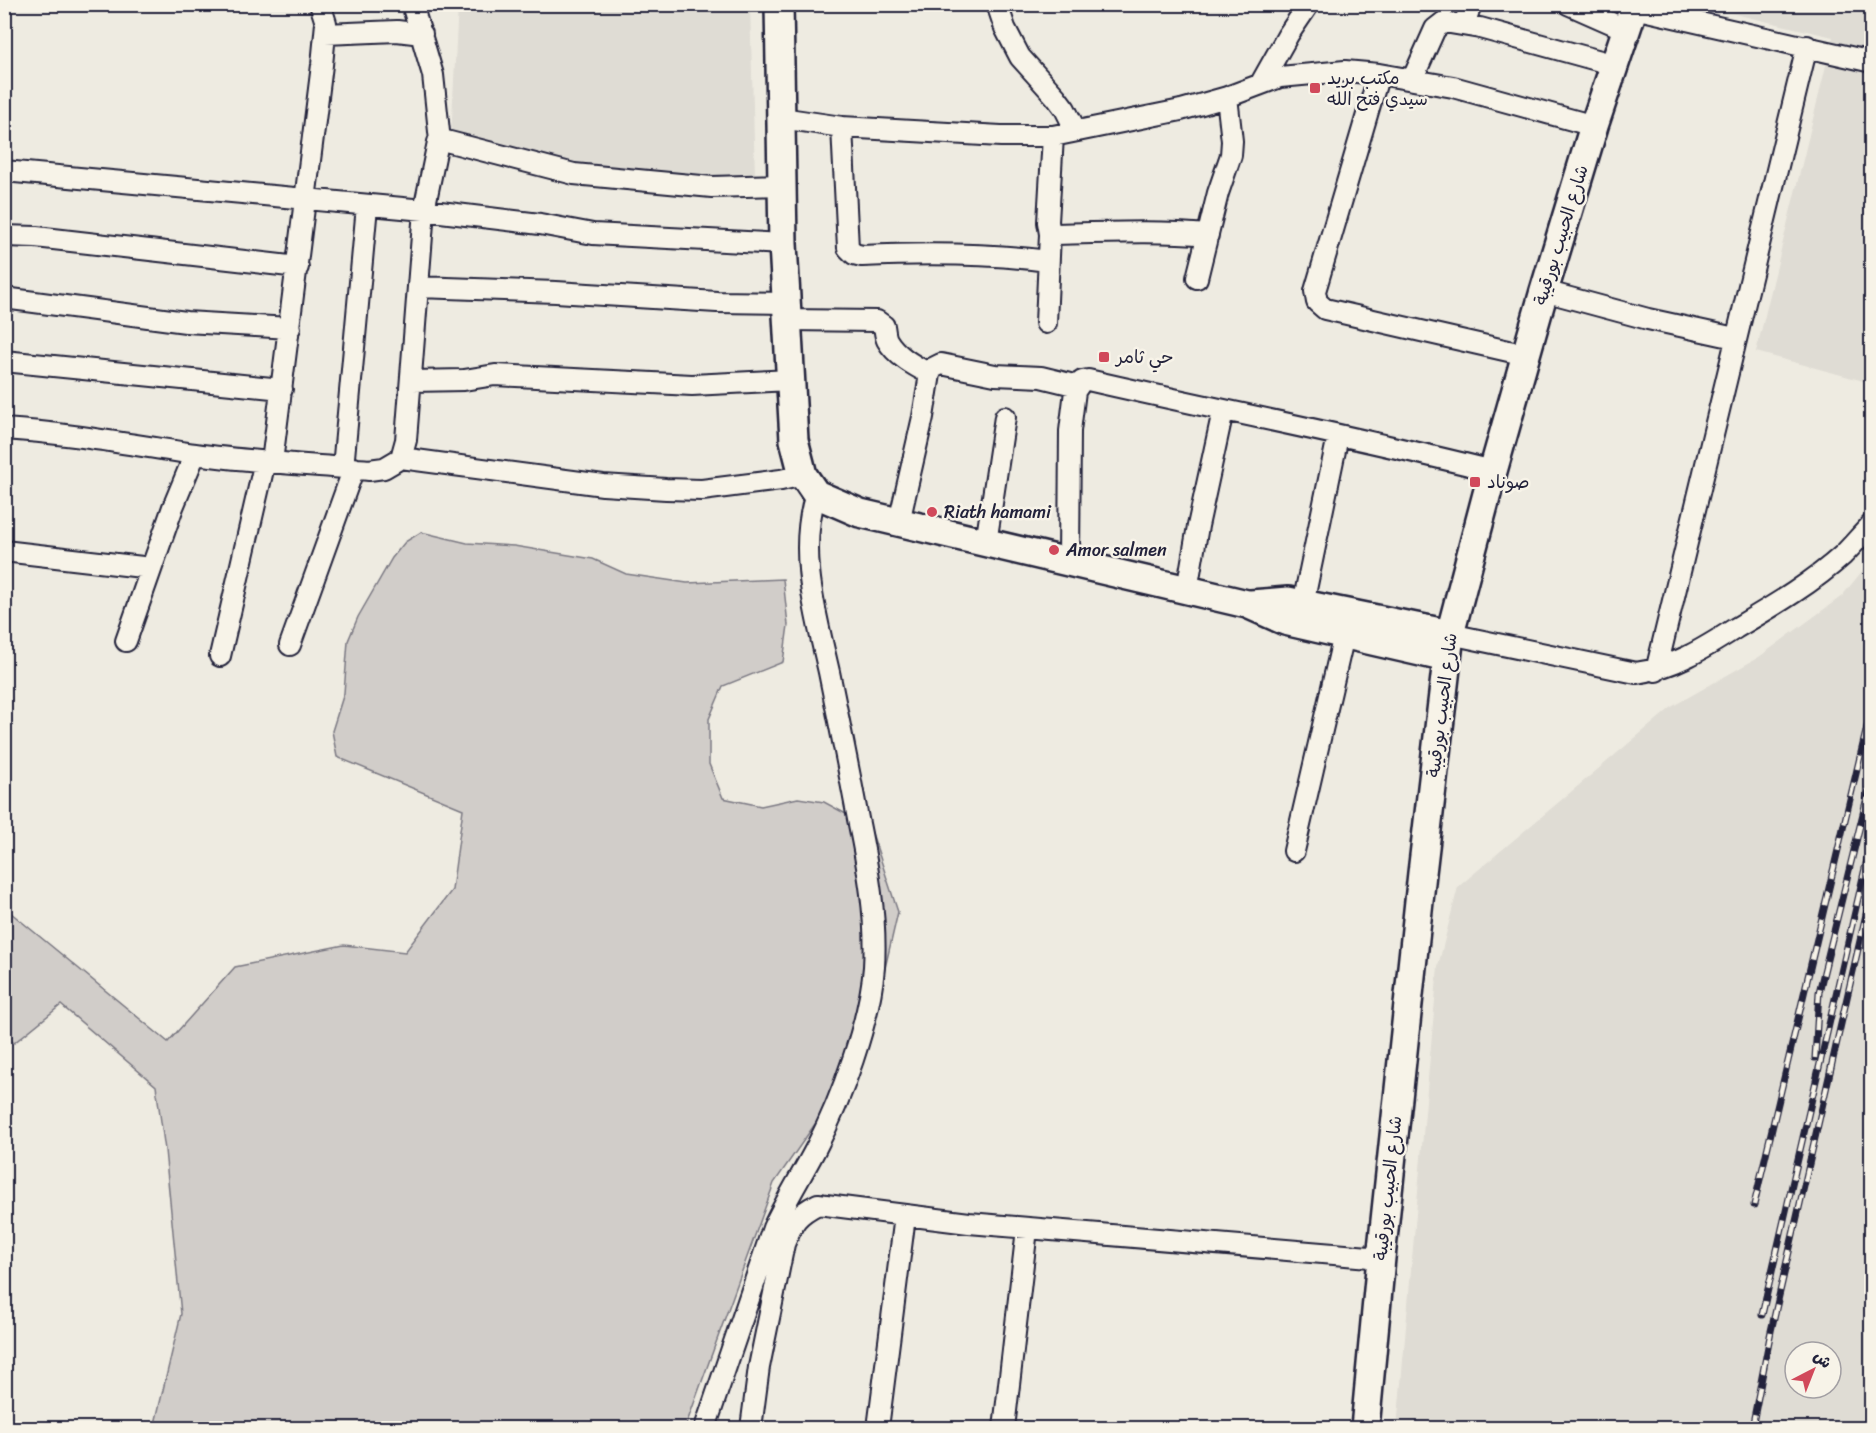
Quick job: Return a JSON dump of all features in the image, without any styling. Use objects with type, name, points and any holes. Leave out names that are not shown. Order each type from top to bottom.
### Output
[{"type":"main road","points":[[779,4],[783,244],[794,440],[810,484],[860,513],[1247,604],[1285,621],[1344,635],[1448,646]]},
{"type":"main road","name":"شارع الحبيب بورقيبة","points":[[1365,1428],[1381,1258],[1448,646],[1493,471],[1544,291],[1594,126],[1632,14]]},
{"type":"main road","points":[[1247,604],[1288,601],[1303,604],[1448,646]]},
{"type":"street","points":[[220,656],[268,462],[282,389],[325,34],[326,23],[320,4]]},
{"type":"street","points":[[412,4],[433,75],[440,141]]},
{"type":"street","points":[[997,4],[1005,28],[1020,57],[1056,97],[1076,131]]},
{"type":"street","points":[[1464,25],[1471,4]]},
{"type":"street","points":[[1568,4],[1807,46],[1872,62]]},
{"type":"street","points":[[1261,83],[1308,5]]},
{"type":"street","points":[[1413,78],[1435,29],[1444,22],[1464,25],[1615,65]]},
{"type":"street","points":[[325,34],[397,31],[422,34]]},
{"type":"street","points":[[1656,671],[1807,46]]},
{"type":"street","points":[[781,118],[842,127],[1001,136],[1053,136],[1181,110],[1227,97],[1261,83],[1293,75],[1345,71],[1413,78],[1485,95],[1594,126]]},
{"type":"street","points":[[1379,74],[1315,291],[1317,302],[1325,309],[1526,355]]},
{"type":"street","points":[[1197,278],[1218,193],[1231,155],[1232,141],[1227,97]]},
{"type":"street","points":[[842,127],[848,248],[854,254],[862,256],[920,253],[1048,261]]},
{"type":"street","points":[[1046,323],[1053,136]]},
{"type":"street","points":[[401,458],[406,440],[412,381],[424,210],[436,145],[440,141],[574,174],[712,188],[782,185]]},
{"type":"street","points":[[4,171],[424,210],[593,234],[783,244]]},
{"type":"street","points":[[290,645],[348,468],[367,206]]},
{"type":"street","points":[[1050,234],[1144,231],[1208,235]]},
{"type":"street","points":[[4,236],[36,237],[298,267]]},
{"type":"street","points":[[419,287],[717,302],[877,321],[884,326],[886,339],[899,353],[915,367],[930,374]]},
{"type":"street","points":[[1544,291],[1648,319],[1736,338]]},
{"type":"street","points":[[4,298],[186,322],[290,328]]},
{"type":"street","points":[[4,361],[282,389]]},
{"type":"street","points":[[899,522],[933,368],[941,364],[995,375],[1041,377],[1078,386]]},
{"type":"street","points":[[412,381],[464,380],[495,375],[692,385],[791,380]]},
{"type":"street","points":[[1070,562],[1070,431],[1073,401],[1082,381],[1088,380],[1338,436],[1406,448],[1493,471]]},
{"type":"street","points":[[1187,590],[1198,526],[1223,411]]},
{"type":"street","points":[[986,543],[1005,417]]},
{"type":"street","points":[[4,429],[141,444],[195,454],[348,468],[384,468],[401,458],[603,485],[702,490],[781,480],[810,484],[807,546],[813,600],[867,864],[875,933],[874,970],[864,1019],[839,1100],[773,1228],[705,1428]]},
{"type":"street","points":[[1303,604],[1338,436]]},
{"type":"street","points":[[126,641],[151,568],[195,454]]},
{"type":"street","points":[[1448,646],[1636,674],[1656,671],[1714,642],[1791,595],[1842,556],[1872,525]]},
{"type":"street","points":[[4,551],[151,568]]},
{"type":"street","points":[[1294,851],[1344,635]]},
{"type":"street","points":[[751,1428],[759,1367],[784,1244],[792,1224],[801,1212],[818,1204],[905,1216],[1027,1228],[1381,1258]]},
{"type":"street","points":[[878,1428],[905,1216]]},
{"type":"street","points":[[1004,1428],[1027,1228]]},
{"type":"shaded area","points":[[458,5],[750,5],[755,175],[714,184],[575,166],[451,137]]},
{"type":"shaded area","points":[[1696,5],[1871,5],[1871,383],[1756,352],[1833,37]]},
{"type":"shaded area","points":[[421,532],[467,543],[514,546],[593,559],[626,574],[687,583],[783,579],[788,625],[783,662],[723,686],[709,719],[709,764],[723,798],[761,806],[798,798],[824,802],[870,827],[898,912],[870,1033],[822,1114],[774,1183],[685,1428],[154,1428],[181,1314],[165,1150],[156,1086],[61,1005],[14,1043],[5,1035],[5,908],[168,1042],[235,967],[344,945],[405,952],[452,890],[463,809],[337,757],[332,731],[344,693],[348,641],[358,617],[392,558],[405,542]]},
{"type":"shaded area","points":[[1871,560],[1871,1428],[1397,1428],[1438,966],[1458,887],[1673,706],[1759,657],[1842,596]]},
{"type":"railway","points":[[1754,1205],[1872,706]]},
{"type":"railway","points":[[1815,1058],[1819,992],[1872,777]]},
{"type":"railway","points":[[1762,1315],[1872,838]]},
{"type":"railway","points":[[1752,1428],[1771,1331],[1872,888]]},
{"type":"place","name":"مكتب بريد سيدي فتح الله","points":[[1315,88]]},
{"type":"place","name":"حي ثامر","points":[[1104,357]]},
{"type":"place","name":"صوناد","points":[[1475,482]]},
{"type":"place","name":"Riath hamami","points":[[932,512]]},
{"type":"place","name":"Amor salmen","points":[[1054,550]]}]
